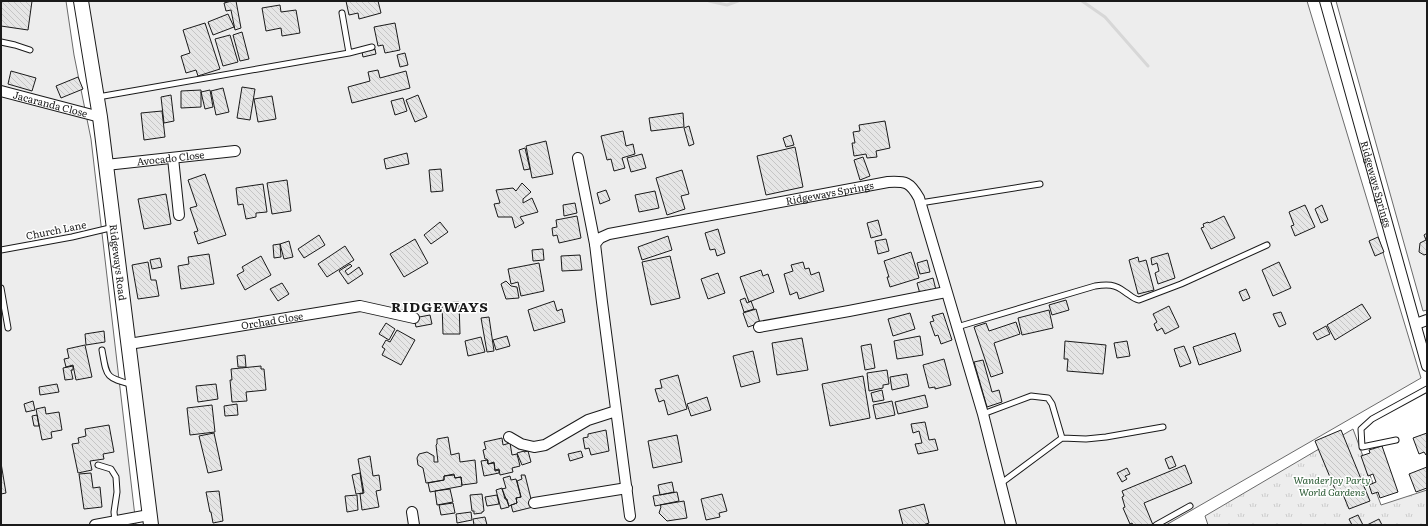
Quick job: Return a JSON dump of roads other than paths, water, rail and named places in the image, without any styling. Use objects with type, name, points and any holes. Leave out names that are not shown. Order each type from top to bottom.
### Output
[{"type":"street","name":"Ridgeways Road","points":[[81,1],[100,117],[150,520]]},
{"type":"street","name":"Ridgeways Springs","points":[[1325,1],[1427,366]]},
{"type":"street","name":"Jacaranda Close","points":[[1,91],[100,117]]},
{"type":"street","name":"Avocado Close","points":[[106,165],[235,151]]},
{"type":"street","points":[[173,158],[179,215]]},
{"type":"street","points":[[578,158],[595,244],[630,516]]},
{"type":"street","name":"Ridgeways Springs","points":[[595,244],[600,238],[609,234],[888,182],[902,182],[909,184],[914,189],[920,203],[983,414],[1000,484],[1012,525]]},
{"type":"street","points":[[759,328],[849,312],[946,292]]},
{"type":"street","name":"Orchad Close","points":[[129,344],[360,306],[414,318]]},
{"type":"street","points":[[1416,324],[1427,320]]},
{"type":"street","points":[[509,437],[521,444],[534,447],[545,445],[588,420],[616,411]]},
{"type":"street","points":[[534,503],[627,488]]},
{"type":"street","points":[[412,512],[414,525]]},
{"type":"street","points":[[95,525],[115,521],[150,520]]},
{"type":"lane","points":[[342,13],[350,52]]},
{"type":"lane","points":[[1,42],[30,50]]},
{"type":"lane","points":[[97,97],[372,47]]},
{"type":"lane","points":[[920,203],[1040,184]]},
{"type":"lane","name":"Church Lane","points":[[1,250],[72,237],[114,227]]},
{"type":"lane","points":[[957,327],[1095,286],[1114,285],[1132,298],[1139,300],[1181,284],[1267,245]]},
{"type":"lane","points":[[1,288],[8,328]]},
{"type":"lane","points":[[102,350],[107,374],[111,378],[134,385]]},
{"type":"lane","points":[[1396,440],[1362,447],[1361,429],[1372,419],[1427,388]]},
{"type":"lane","points":[[983,414],[1031,396],[1048,398],[1052,404],[1062,438]]},
{"type":"lane","points":[[1000,484],[1062,438],[1086,439],[1106,437],[1163,427]]},
{"type":"lane","points":[[98,464],[111,469],[116,477],[117,492],[114,512],[115,521]]},
{"type":"lane","points":[[1156,525],[1190,506]]},
{"type":"waterway","points":[[709,1],[727,5],[738,1]]},
{"type":"waterway","points":[[1082,1],[1105,17],[1148,66]]},
{"type":"district","name":"RIDGEWAYS","points":[[440,307]]},
{"type":"park label","name":"WanderJoy Party World Gardens","points":[[1332,486]]}]
